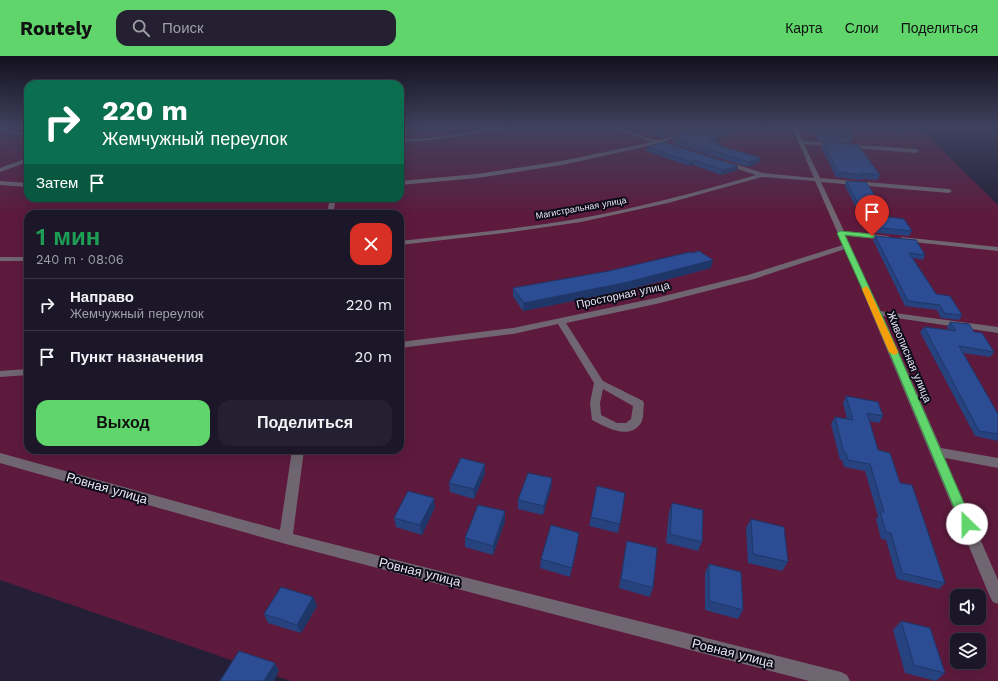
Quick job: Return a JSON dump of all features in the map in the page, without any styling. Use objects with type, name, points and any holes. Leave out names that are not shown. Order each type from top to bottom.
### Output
[{"type":"street","points":[[404,183],[477,176],[562,163],[593,156]]},
{"type":"street","name":"Живописная улица","points":[[806,156],[877,313],[998,597]]},
{"type":"street","points":[[0,170],[24,161]]},
{"type":"street","points":[[718,161],[762,175],[949,191]]},
{"type":"street","name":"Магистральная улица","points":[[404,243],[545,225],[606,215],[666,202],[762,175]]},
{"type":"street","points":[[0,183],[24,185]]},
{"type":"street","points":[[840,233],[998,249]]},
{"type":"street","name":"Просторная улица","points":[[404,345],[513,331],[656,301],[751,277],[846,246]]},
{"type":"street","points":[[0,259],[24,259]]},
{"type":"street","points":[[877,313],[998,330]]},
{"type":"street","points":[[560,321],[599,383],[639,404],[636,421],[629,427],[615,427],[596,417],[595,403],[599,383]]},
{"type":"street","points":[[0,374],[24,372]]},
{"type":"street","points":[[936,452],[998,463]]},
{"type":"street","points":[[286,538],[297,454]]},
{"type":"street","name":"Ровная улица","points":[[0,458],[286,538],[841,681]]},
{"type":"shaded area","points":[[0,156],[24,156],[24,202],[404,202],[404,156],[949,156],[998,205],[998,681],[291,681],[0,580]]},
{"type":"building","points":[[673,156],[708,156],[738,166],[723,170],[694,160],[690,162]]},
{"type":"building","points":[[730,156],[755,156],[761,158],[749,162]]},
{"type":"building","points":[[830,156],[866,156],[880,175],[861,173],[862,175],[838,172]]},
{"type":"building","points":[[846,181],[866,182],[889,217],[904,219],[912,231],[871,227]]},
{"type":"building","points":[[875,236],[916,240],[925,255],[909,253],[936,294],[950,296],[962,315],[944,313],[940,305],[908,301]]},
{"type":"building","points":[[699,251],[713,260],[628,282],[524,303],[513,288],[609,271]]},
{"type":"building","points":[[950,322],[969,324],[974,332],[982,333],[994,352],[959,346],[998,414],[998,434],[979,431],[924,327],[956,331]]},
{"type":"building","points":[[846,396],[878,402],[883,416],[867,413],[878,450],[890,453],[900,483],[912,485],[945,583],[902,573],[891,533],[886,532],[880,512],[884,512],[870,464],[848,460],[846,453],[844,453],[835,417],[853,420]]},
{"type":"building","points":[[461,458],[485,464],[474,489],[449,483]]},
{"type":"building","points":[[528,473],[552,478],[544,506],[518,500]]},
{"type":"building","points":[[597,486],[625,493],[620,524],[591,517]]},
{"type":"building","points":[[408,491],[434,498],[420,525],[394,518]]},
{"type":"building","points":[[672,503],[703,510],[702,542],[670,534]]},
{"type":"building","points":[[478,505],[505,511],[493,546],[465,538]]},
{"type":"building","points":[[751,519],[784,527],[788,562],[753,554]]},
{"type":"building","points":[[551,525],[579,533],[572,568],[541,559]]},
{"type":"building","points":[[627,541],[657,548],[653,588],[621,579]]},
{"type":"building","points":[[709,564],[741,572],[743,610],[709,601]]},
{"type":"building","points":[[281,587],[313,597],[297,625],[264,614]]},
{"type":"building","points":[[901,621],[930,628],[945,673],[914,665]]},
{"type":"building","points":[[239,651],[275,663],[264,681],[220,681]]},
{"type":"slow traffic","points":[[866,289],[894,352]]},
{"type":"route","points":[[872,236],[840,233],[877,313],[967,524]]}]
